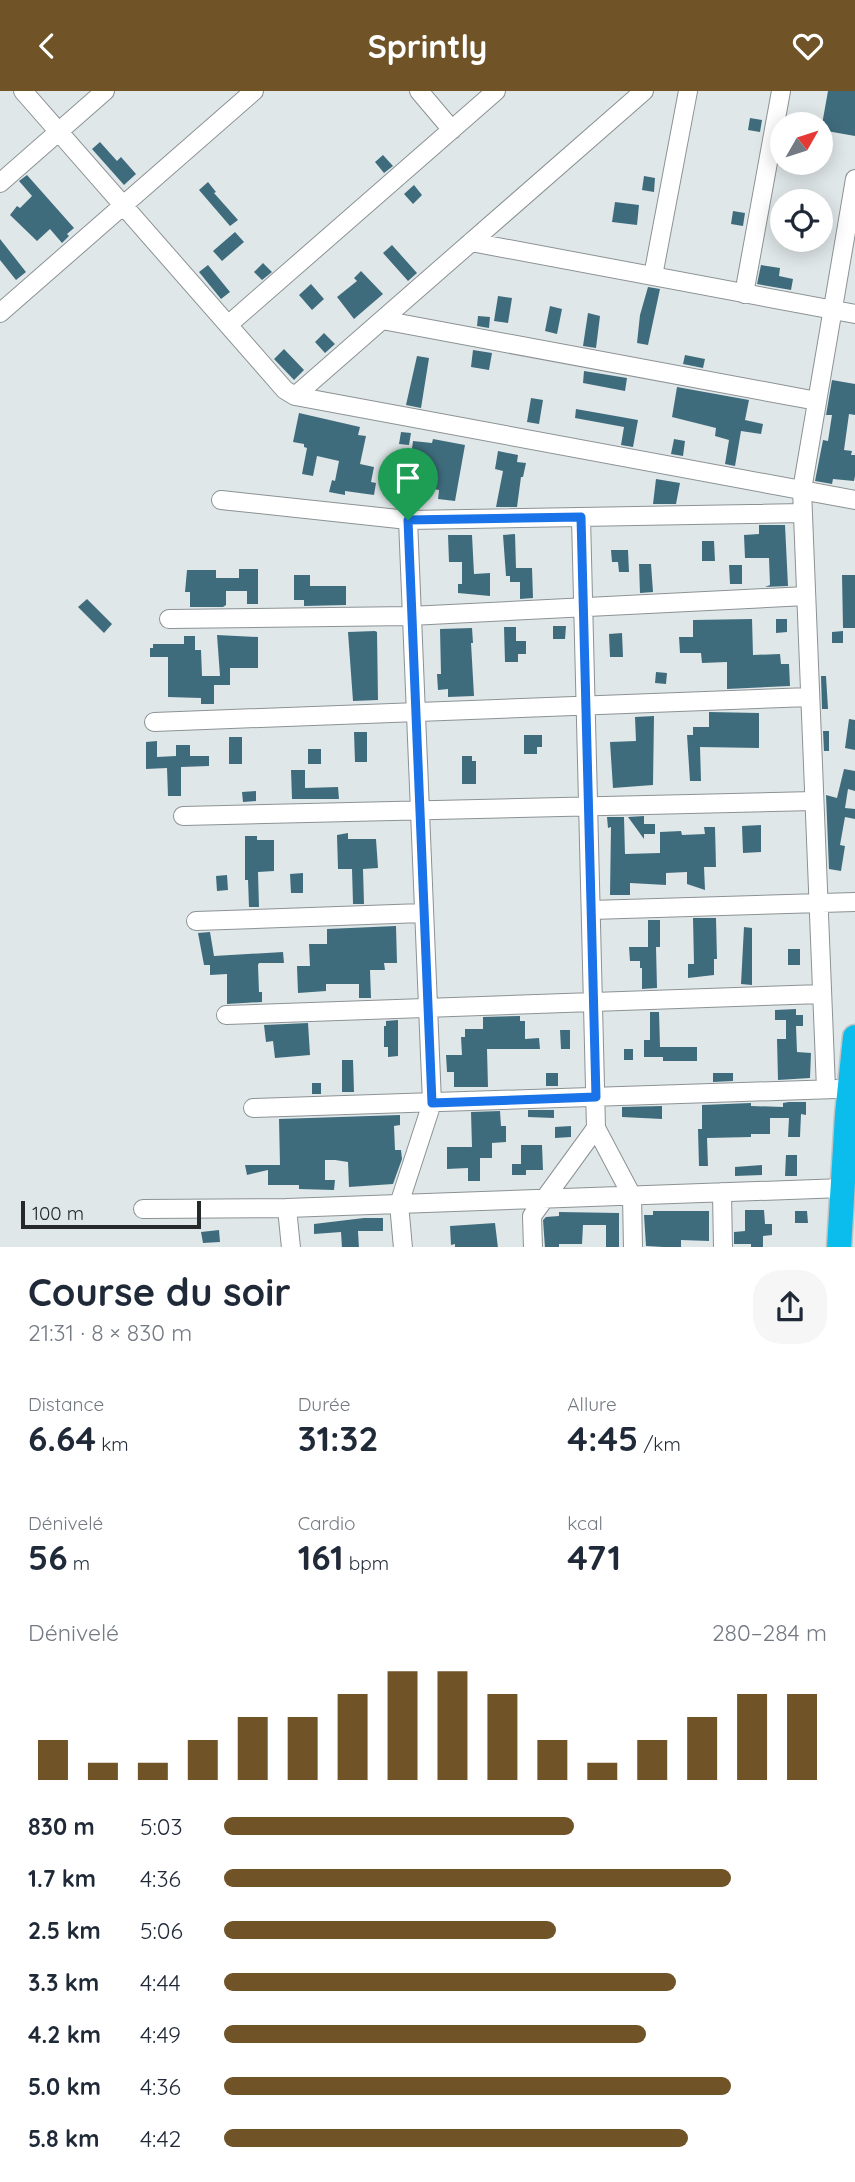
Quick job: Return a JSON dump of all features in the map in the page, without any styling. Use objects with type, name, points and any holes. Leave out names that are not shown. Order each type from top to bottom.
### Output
[{"type":"highway","points":[[839,1247],[842,1188],[851,1114],[838,1089],[855,1037]]},
{"type":"street","points":[[23,91],[285,390],[295,395],[855,500]]},
{"type":"street","points":[[0,183],[105,91]]},
{"type":"street","points":[[0,313],[254,91]]},
{"type":"street","points":[[419,91],[452,129]]},
{"type":"street","points":[[228,325],[496,91]]},
{"type":"street","points":[[295,395],[644,91]]},
{"type":"street","points":[[653,276],[688,91]]},
{"type":"street","points":[[744,293],[781,91]]},
{"type":"street","points":[[253,1108],[838,1089],[822,994],[802,490],[855,179]]},
{"type":"street","points":[[471,242],[855,314]]},
{"type":"street","points":[[382,320],[817,401]]},
{"type":"street","points":[[221,500],[408,520],[803,513]]},
{"type":"street","points":[[581,517],[596,1128],[632,1196],[633,1247]]},
{"type":"street","points":[[403,1247],[399,1204],[432,1103],[408,520]]},
{"type":"street","points":[[169,619],[410,616],[806,596]]},
{"type":"street","points":[[154,722],[810,697]]},
{"type":"street","points":[[183,815],[814,801]]},
{"type":"street","points":[[591,910],[855,902]]},
{"type":"street","points":[[196,921],[424,913]]},
{"type":"street","points":[[226,1015],[822,994]]},
{"type":"street","points":[[533,1247],[531,1216],[596,1128]]},
{"type":"street","points":[[143,1209],[287,1208],[842,1188]]},
{"type":"street","points":[[722,1192],[723,1247]]},
{"type":"street","points":[[287,1208],[291,1247]]},
{"type":"building","points":[[828,91],[855,91],[855,136],[833,132],[833,112],[824,112]]},
{"type":"building","points":[[750,118],[762,120],[760,132],[748,130]]},
{"type":"building","points":[[100,142],[117,161],[121,157],[136,174],[124,185],[92,149]]},
{"type":"building","points":[[383,155],[393,166],[384,173],[375,162]]},
{"type":"building","points":[[27,175],[74,228],[62,243],[50,229],[37,241],[10,215],[17,206],[20,208],[32,196],[19,181]]},
{"type":"building","points":[[644,176],[655,178],[654,192],[642,190]]},
{"type":"building","points":[[208,182],[216,192],[214,193],[238,220],[230,226],[199,190]]},
{"type":"building","points":[[414,185],[422,195],[413,204],[404,194]]},
{"type":"building","points":[[615,202],[639,205],[637,225],[612,222]]},
{"type":"building","points":[[733,211],[745,213],[743,226],[731,224]]},
{"type":"building","points":[[235,232],[244,242],[222,261],[213,251]]},
{"type":"building","points":[[0,239],[26,272],[16,280],[0,260]]},
{"type":"building","points":[[392,245],[417,273],[408,281],[383,253]]},
{"type":"building","points":[[263,263],[272,272],[262,280],[254,272]]},
{"type":"building","points":[[208,265],[230,292],[221,299],[199,272]]},
{"type":"building","points":[[761,265],[780,268],[779,276],[793,279],[791,290],[757,284]]},
{"type":"building","points":[[361,271],[383,294],[354,319],[337,297],[357,281],[354,278]]},
{"type":"building","points":[[311,284],[324,299],[312,310],[299,295]]},
{"type":"building","points":[[648,287],[660,289],[648,345],[637,343],[640,315]]},
{"type":"building","points":[[498,296],[512,298],[508,323],[494,321]]},
{"type":"building","points":[[550,306],[562,309],[557,334],[545,331]]},
{"type":"building","points":[[588,313],[600,316],[596,348],[583,346]]},
{"type":"building","points":[[478,316],[490,317],[489,328],[477,326]]},
{"type":"building","points":[[324,333],[335,344],[325,353],[315,342]]},
{"type":"building","points":[[284,349],[304,370],[294,380],[274,359]]},
{"type":"building","points":[[473,350],[492,353],[489,370],[471,367]]},
{"type":"building","points":[[685,355],[705,359],[703,368],[683,364]]},
{"type":"building","points":[[417,356],[429,358],[421,408],[406,405]]},
{"type":"building","points":[[584,371],[627,378],[625,391],[583,383]]},
{"type":"building","points":[[832,380],[855,384],[855,415],[849,414],[844,450],[852,451],[851,455],[855,455],[855,476],[854,481],[833,479],[832,484],[815,481],[823,440],[828,441],[832,415],[826,415]]},
{"type":"building","points":[[677,387],[749,400],[745,420],[763,424],[761,434],[741,431],[735,466],[725,464],[729,440],[715,436],[716,428],[672,417]]},
{"type":"building","points":[[531,398],[543,400],[539,424],[527,422]]},
{"type":"building","points":[[576,409],[638,420],[633,447],[621,445],[624,427],[575,418]]},
{"type":"building","points":[[299,413],[360,427],[358,435],[366,436],[360,464],[374,467],[371,482],[376,483],[374,495],[329,492],[332,480],[335,481],[339,461],[317,456],[313,476],[302,474],[307,448],[304,444],[293,442]]},
{"type":"building","points":[[401,432],[411,433],[409,445],[399,444]]},
{"type":"building","points":[[433,439],[465,445],[455,501],[438,499],[439,490],[433,489],[435,475],[409,471],[413,441],[432,443]]},
{"type":"building","points":[[674,439],[685,441],[683,456],[671,454]]},
{"type":"building","points":[[498,451],[518,455],[517,462],[526,463],[517,507],[496,507],[503,471],[495,469]]},
{"type":"building","points":[[656,479],[680,483],[676,504],[653,504]]},
{"type":"building","points":[[759,525],[785,525],[788,586],[765,587],[770,585],[769,558],[745,558],[744,535],[759,534]]},
{"type":"building","points":[[515,534],[516,568],[532,568],[533,598],[520,599],[520,582],[510,582],[510,576],[506,576],[503,535]]},
{"type":"building","points":[[448,535],[472,535],[474,574],[490,573],[490,596],[458,593],[458,584],[462,584],[462,562],[449,562]]},
{"type":"building","points":[[702,541],[714,541],[715,561],[702,561]]},
{"type":"building","points":[[611,550],[628,550],[629,572],[619,572],[618,562],[612,562]]},
{"type":"building","points":[[639,564],[651,564],[653,592],[640,593]]},
{"type":"building","points":[[729,565],[742,565],[742,584],[730,584]]},
{"type":"building","points":[[239,569],[258,569],[258,604],[247,604],[247,591],[226,591],[226,605],[223,607],[190,607],[190,592],[185,592],[187,570],[216,570],[216,578],[239,578]]},
{"type":"building","points":[[294,575],[310,575],[310,586],[346,586],[346,605],[304,606],[304,600],[294,600]]},
{"type":"building","points":[[842,575],[855,575],[855,628],[843,628]]},
{"type":"building","points":[[87,599],[112,624],[104,633],[78,607]]},
{"type":"building","points":[[752,619],[753,655],[780,654],[781,664],[789,664],[790,686],[727,689],[727,662],[702,663],[701,653],[680,653],[679,637],[693,637],[693,620]]},
{"type":"building","points":[[776,619],[787,619],[787,632],[776,633]]},
{"type":"building","points":[[553,626],[566,626],[565,639],[553,639]]},
{"type":"building","points":[[504,627],[516,627],[516,641],[526,641],[526,654],[518,654],[518,662],[505,662]]},
{"type":"building","points":[[472,628],[474,696],[448,697],[448,689],[438,690],[437,674],[441,674],[440,629]]},
{"type":"building","points":[[375,631],[378,700],[353,701],[348,632]]},
{"type":"building","points":[[843,631],[843,643],[832,643],[832,632]]},
{"type":"building","points":[[622,633],[623,657],[610,657],[609,634]]},
{"type":"building","points":[[217,635],[258,637],[258,668],[230,668],[230,685],[214,685],[214,704],[201,704],[201,698],[168,697],[168,657],[150,657],[153,644],[184,644],[184,636],[195,636],[195,650],[201,650],[202,676],[220,676]]},
{"type":"building","points":[[656,672],[667,673],[666,684],[655,683]]},
{"type":"building","points":[[821,676],[826,676],[828,709],[822,709]]},
{"type":"building","points":[[709,712],[759,713],[759,748],[700,747],[701,781],[690,781],[687,735],[693,735],[693,727],[709,727]]},
{"type":"building","points":[[654,716],[653,785],[613,788],[610,742],[636,741],[635,717]]},
{"type":"building","points":[[849,719],[855,720],[855,750],[845,748]]},
{"type":"building","points":[[823,731],[829,731],[829,751],[824,751]]},
{"type":"building","points":[[354,732],[367,732],[367,762],[355,762]]},
{"type":"building","points":[[524,735],[542,735],[542,747],[537,747],[537,754],[524,754]]},
{"type":"building","points":[[229,737],[242,737],[242,764],[229,764]]},
{"type":"building","points":[[157,741],[157,757],[176,756],[176,745],[190,745],[190,756],[209,756],[209,766],[181,767],[181,796],[168,796],[167,768],[146,769],[146,742]]},
{"type":"building","points":[[308,749],[321,749],[321,764],[308,764]]},
{"type":"building","points":[[462,756],[472,756],[472,761],[476,761],[476,784],[462,784]]},
{"type":"building","points":[[844,769],[855,771],[855,791],[848,789],[845,808],[855,809],[855,819],[845,817],[840,845],[845,846],[841,871],[829,869],[826,795],[837,798]]},
{"type":"building","points":[[291,770],[305,770],[305,788],[338,787],[339,799],[292,799]]},
{"type":"building","points":[[256,791],[256,801],[243,802],[242,792]]},
{"type":"building","points":[[644,816],[644,824],[655,824],[655,834],[644,834],[644,839],[628,817]]},
{"type":"building","points":[[607,817],[624,817],[625,854],[660,853],[660,832],[705,834],[704,827],[715,827],[716,867],[704,867],[705,890],[687,884],[687,872],[666,873],[666,885],[630,883],[630,895],[610,895],[611,827],[608,828]]},
{"type":"building","points":[[761,825],[761,852],[743,853],[742,826]]},
{"type":"building","points":[[348,833],[348,839],[376,839],[378,868],[363,869],[364,904],[353,904],[352,869],[338,869],[337,835]]},
{"type":"building","points":[[245,836],[257,836],[257,840],[274,840],[274,871],[258,872],[259,907],[249,907],[248,880],[245,880]]},
{"type":"building","points":[[303,873],[303,893],[291,893],[290,874]]},
{"type":"building","points":[[227,875],[228,890],[217,891],[216,876]]},
{"type":"building","points":[[693,918],[716,918],[717,959],[714,959],[714,975],[688,978],[688,964],[694,964]]},
{"type":"building","points":[[648,920],[660,920],[660,947],[648,947]]},
{"type":"building","points":[[396,926],[397,963],[384,963],[385,970],[370,970],[371,998],[359,998],[359,984],[326,984],[326,991],[298,993],[297,966],[310,966],[309,944],[327,944],[327,929]]},
{"type":"building","points":[[744,927],[752,928],[752,985],[741,984]]},
{"type":"building","points":[[210,932],[214,956],[283,952],[284,963],[258,965],[262,1002],[227,1004],[227,974],[210,975],[210,965],[204,965],[198,933]]},
{"type":"building","points":[[629,947],[656,947],[657,988],[642,989],[640,961],[630,961]]},
{"type":"building","points":[[788,949],[800,949],[800,965],[788,965]]},
{"type":"building","points":[[796,1009],[796,1015],[803,1015],[803,1026],[796,1026],[797,1052],[811,1053],[810,1078],[778,1080],[777,1039],[786,1039],[786,1020],[775,1020],[775,1010]]},
{"type":"building","points":[[650,1012],[659,1012],[660,1047],[697,1047],[697,1061],[663,1061],[663,1057],[644,1057],[644,1040],[650,1040]]},
{"type":"building","points":[[520,1016],[520,1021],[525,1021],[525,1039],[539,1038],[540,1049],[487,1049],[488,1087],[454,1087],[454,1072],[447,1072],[446,1055],[462,1055],[461,1037],[465,1037],[465,1029],[483,1029],[483,1017]]},
{"type":"building","points":[[398,1020],[398,1056],[388,1057],[388,1047],[384,1047],[384,1026],[386,1021]]},
{"type":"building","points":[[308,1023],[310,1055],[275,1058],[273,1041],[266,1042],[264,1025]]},
{"type":"building","points":[[560,1030],[570,1030],[570,1049],[561,1049]]},
{"type":"building","points":[[624,1049],[633,1049],[633,1060],[624,1060]]},
{"type":"building","points":[[342,1060],[353,1060],[354,1092],[342,1092]]},
{"type":"building","points":[[546,1073],[558,1073],[558,1086],[546,1086]]},
{"type":"building","points":[[713,1073],[733,1073],[733,1081],[713,1082]]},
{"type":"building","points":[[312,1083],[321,1083],[321,1094],[312,1094]]},
{"type":"building","points":[[806,1102],[806,1115],[801,1114],[800,1137],[788,1137],[789,1118],[770,1118],[770,1134],[707,1138],[708,1166],[699,1166],[698,1129],[702,1129],[702,1105],[751,1103],[751,1106],[783,1107],[783,1103]]},
{"type":"building","points":[[662,1106],[662,1119],[622,1117],[622,1107]]},
{"type":"building","points":[[528,1110],[554,1110],[554,1118],[528,1117]]},
{"type":"building","points":[[500,1111],[501,1126],[506,1126],[506,1142],[492,1143],[492,1158],[480,1158],[480,1181],[468,1181],[468,1168],[447,1169],[447,1147],[472,1147],[471,1112]]},
{"type":"building","points":[[400,1115],[400,1125],[394,1126],[395,1150],[401,1150],[402,1159],[393,1184],[349,1187],[348,1162],[335,1160],[325,1160],[325,1180],[335,1180],[334,1190],[299,1189],[299,1185],[268,1185],[268,1170],[247,1175],[245,1165],[280,1165],[279,1119]]},
{"type":"building","points":[[571,1126],[571,1137],[555,1138],[555,1127]]},
{"type":"building","points":[[521,1145],[542,1145],[543,1170],[526,1170],[526,1175],[512,1175],[512,1164],[521,1164]]},
{"type":"building","points":[[786,1155],[797,1155],[797,1176],[785,1176]]},
{"type":"building","points":[[762,1165],[762,1175],[735,1176],[735,1167]]},
{"type":"building","points":[[745,1210],[764,1210],[765,1224],[772,1224],[772,1235],[763,1236],[763,1247],[734,1244],[734,1232],[745,1231]]},
{"type":"building","points":[[653,1211],[709,1211],[709,1241],[681,1240],[681,1247],[646,1246],[644,1215],[653,1215]]},
{"type":"building","points":[[795,1211],[807,1211],[808,1223],[795,1223]]},
{"type":"building","points":[[559,1212],[619,1213],[619,1247],[606,1247],[606,1225],[583,1225],[582,1244],[545,1247],[543,1220],[546,1217],[559,1216]]},
{"type":"building","points":[[383,1218],[383,1231],[358,1231],[359,1247],[342,1247],[341,1232],[314,1234],[314,1224]]},
{"type":"building","points":[[495,1223],[498,1247],[455,1247],[455,1244],[451,1245],[450,1226]]},
{"type":"building","points":[[219,1230],[220,1242],[203,1243],[201,1232]]},
{"type":"route","points":[[581,517],[596,1097],[432,1103],[408,520],[581,517]]}]
